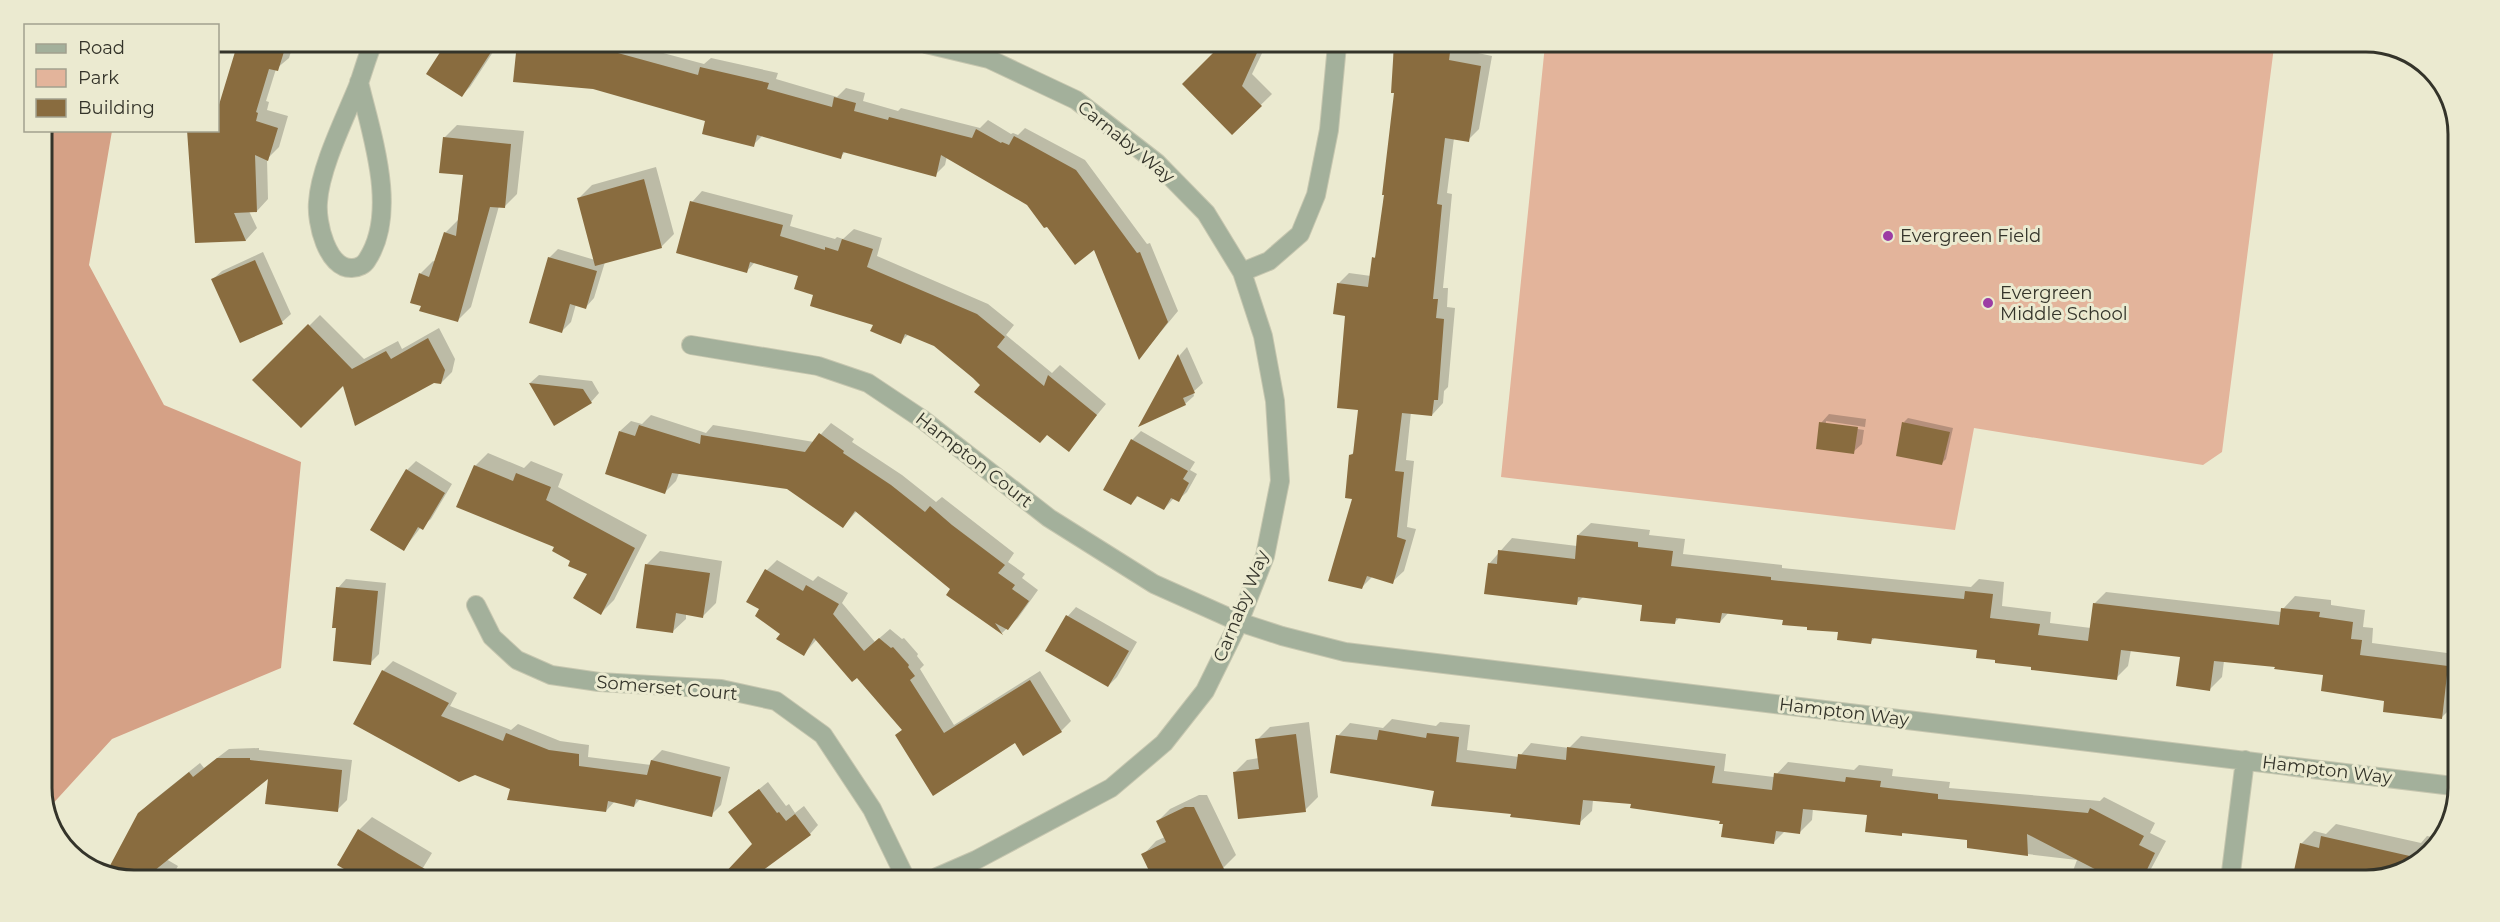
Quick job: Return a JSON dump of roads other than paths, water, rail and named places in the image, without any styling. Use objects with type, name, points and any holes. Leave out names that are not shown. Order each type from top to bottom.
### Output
[{"type":"street","points":[[359,82],[379,163],[383,190],[381,214],[373,249],[366,262],[357,268],[349,269],[337,264],[330,255],[321,230],[318,202],[325,173],[370,52]]},
{"type":"street","name":"Carnaby Way","points":[[953,870],[1111,788],[1164,743],[1205,691],[1239,622],[1265,556],[1280,481],[1275,401],[1263,336],[1242,272],[1206,213],[1157,163],[1076,100],[993,52]]},
{"type":"street","points":[[1242,272],[1269,261],[1300,234],[1316,195],[1329,130],[1336,52]]},
{"type":"street","name":"Hampton Court","points":[[691,345],[818,366],[868,383],[922,419],[1049,518],[1154,584],[1239,622]]},
{"type":"street","name":"Somerset Court","points":[[476,605],[492,637],[517,660],[551,675],[599,682],[722,689],[776,701],[823,735],[872,809],[902,870]]},
{"type":"street","name":"Hampton Way","points":[[1239,622],[1345,652],[2448,785]]},
{"type":"street","points":[[2231,870],[2245,760]]},
{"type":"place","name":"Evergreen Field","points":[[1888,236]]},
{"type":"place","name":"Evergreen Middle School","points":[[1988,303]]}]
